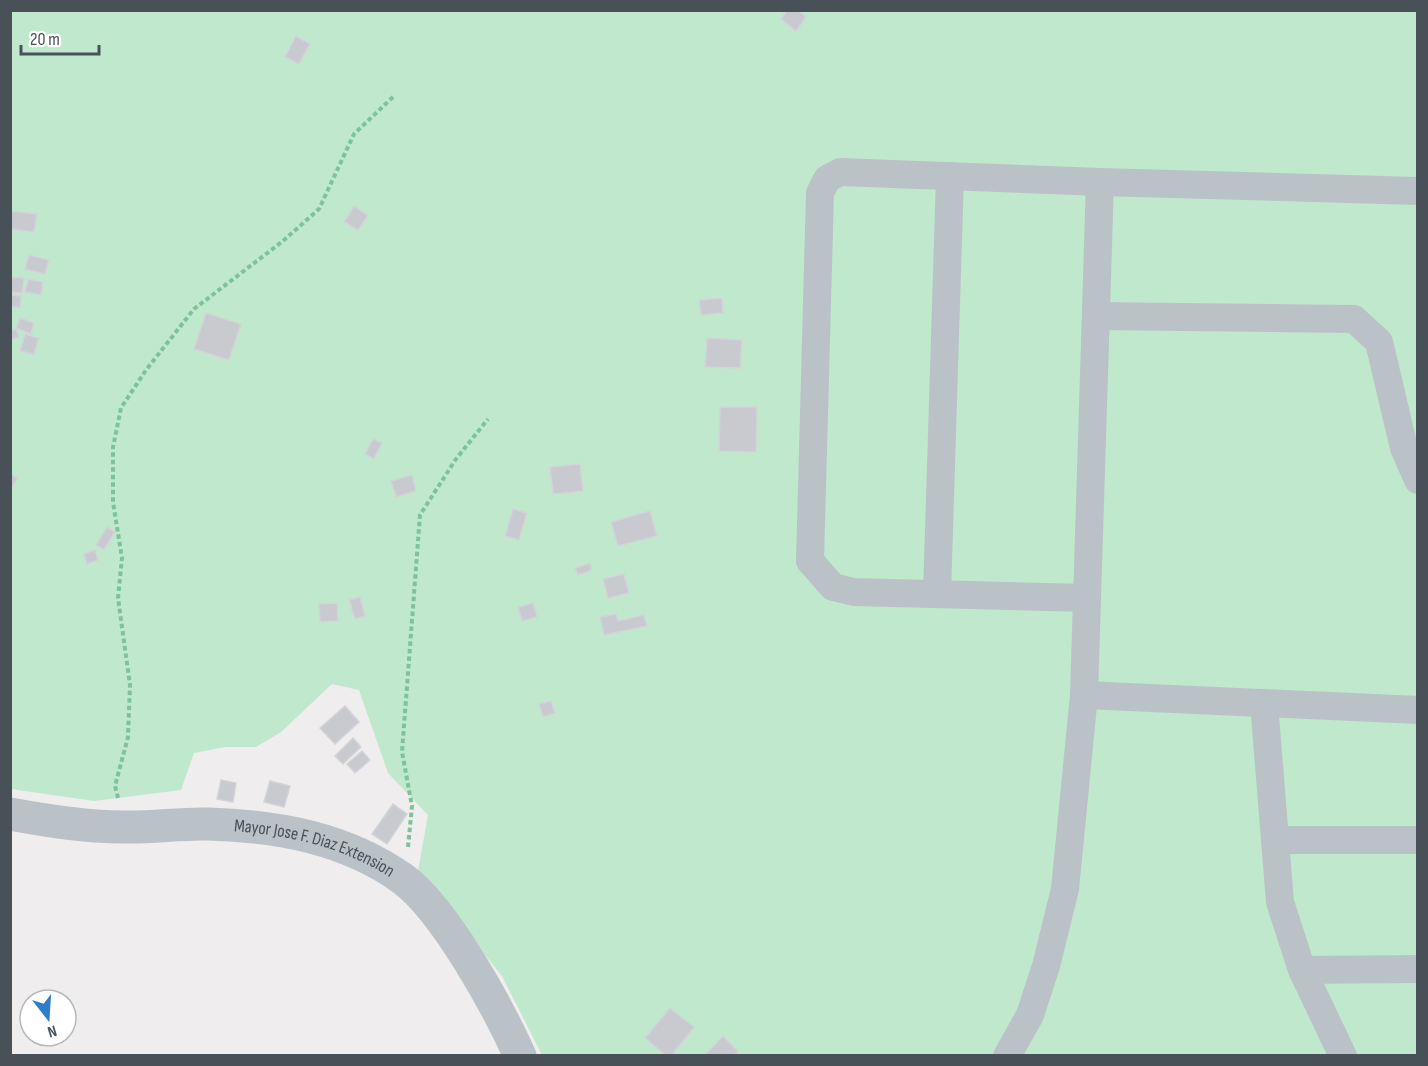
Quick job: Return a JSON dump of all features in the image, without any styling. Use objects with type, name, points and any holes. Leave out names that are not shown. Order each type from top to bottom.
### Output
[{"type":"street","points":[[1087,598],[854,592],[833,587],[810,561],[820,193],[827,179],[840,172],[1418,191]]},
{"type":"street","points":[[937,594],[950,176]]},
{"type":"street","points":[[1007,1056],[1030,1015],[1046,966],[1065,889],[1084,695],[1100,182]]},
{"type":"street","points":[[1096,316],[1354,319],[1379,342],[1404,448],[1418,480]]},
{"type":"street","points":[[1084,695],[1418,710]]},
{"type":"street","points":[[1264,703],[1280,903],[1302,970],[1343,1056]]},
{"type":"street","name":"Mayor Jose F. Diaz Extension","points":[[10,814],[63,824],[125,828],[208,824],[284,830],[335,843],[373,860],[405,880],[443,921],[505,1022],[520,1056]]},
{"type":"street","points":[[1275,840],[1418,840]]},
{"type":"street","points":[[1302,970],[1418,969]]},
{"type":"path","points":[[125,828],[115,786],[128,737],[130,685],[118,598],[122,558],[113,502],[113,447],[121,408],[146,370],[194,309],[283,241],[319,209],[354,134],[395,95]]},
{"type":"path","points":[[405,880],[412,806],[402,752],[420,515],[456,459],[488,419]]},
{"type":"green space","points":[[11,11],[1417,11],[1417,1055],[542,1055],[502,976],[418,871],[428,815],[388,773],[359,690],[332,684],[281,732],[256,747],[225,747],[194,753],[181,790],[94,801],[11,789]]},
{"type":"building","points":[[787,10],[798,10],[806,17],[796,31],[781,19]]},
{"type":"building","points":[[296,36],[310,44],[299,64],[285,57]]},
{"type":"building","points":[[354,206],[368,215],[358,230],[344,222]]},
{"type":"building","points":[[10,211],[37,214],[34,232],[10,229]]},
{"type":"building","points":[[29,255],[49,260],[45,274],[25,269]]},
{"type":"building","points":[[10,277],[24,278],[22,293],[10,292]]},
{"type":"building","points":[[28,279],[43,282],[41,295],[25,292]]},
{"type":"building","points":[[10,295],[21,296],[20,308],[10,306]]},
{"type":"building","points":[[722,298],[723,313],[701,315],[699,300]]},
{"type":"building","points":[[206,313],[241,324],[229,360],[194,349]]},
{"type":"building","points":[[20,318],[34,323],[31,334],[16,328]]},
{"type":"building","points":[[16,329],[19,337],[10,340],[10,331]]},
{"type":"building","points":[[25,334],[39,338],[34,354],[20,351]]},
{"type":"building","points":[[707,338],[742,340],[740,368],[705,367]]},
{"type":"building","points":[[720,407],[757,407],[756,452],[719,451]]},
{"type":"building","points":[[373,439],[382,443],[374,459],[365,454]]},
{"type":"building","points":[[580,464],[583,491],[553,494],[550,467]]},
{"type":"building","points":[[10,474],[18,478],[10,490]]},
{"type":"building","points":[[412,475],[416,491],[396,497],[391,481]]},
{"type":"building","points":[[513,509],[527,513],[519,540],[505,536]]},
{"type":"building","points":[[650,511],[657,536],[618,546],[611,522]]},
{"type":"building","points":[[107,527],[115,532],[104,550],[96,545]]},
{"type":"building","points":[[95,550],[98,560],[87,564],[84,554]]},
{"type":"building","points":[[590,563],[592,570],[578,575],[575,568]]},
{"type":"building","points":[[624,574],[629,593],[608,598],[603,579]]},
{"type":"building","points":[[360,597],[365,616],[355,619],[349,600]]},
{"type":"building","points":[[337,603],[338,621],[320,622],[319,604]]},
{"type":"building","points":[[533,603],[537,617],[522,621],[518,607]]},
{"type":"building","points":[[616,614],[618,621],[644,615],[647,626],[604,635],[600,617]]},
{"type":"building","points":[[551,701],[555,713],[543,717],[539,704]]},
{"type":"building","points":[[345,706],[359,722],[335,744],[320,728]]},
{"type":"building","points":[[353,738],[361,747],[343,764],[335,756]]},
{"type":"building","points":[[362,751],[370,760],[355,773],[347,764]]},
{"type":"building","points":[[221,780],[236,783],[233,802],[217,799]]},
{"type":"building","points":[[270,781],[290,786],[284,807],[264,802]]},
{"type":"building","points":[[393,804],[407,814],[387,844],[372,834]]},
{"type":"building","points":[[670,1008],[694,1027],[671,1056],[667,1056],[645,1038]]},
{"type":"building","points":[[723,1036],[738,1051],[734,1056],[704,1056]]}]
